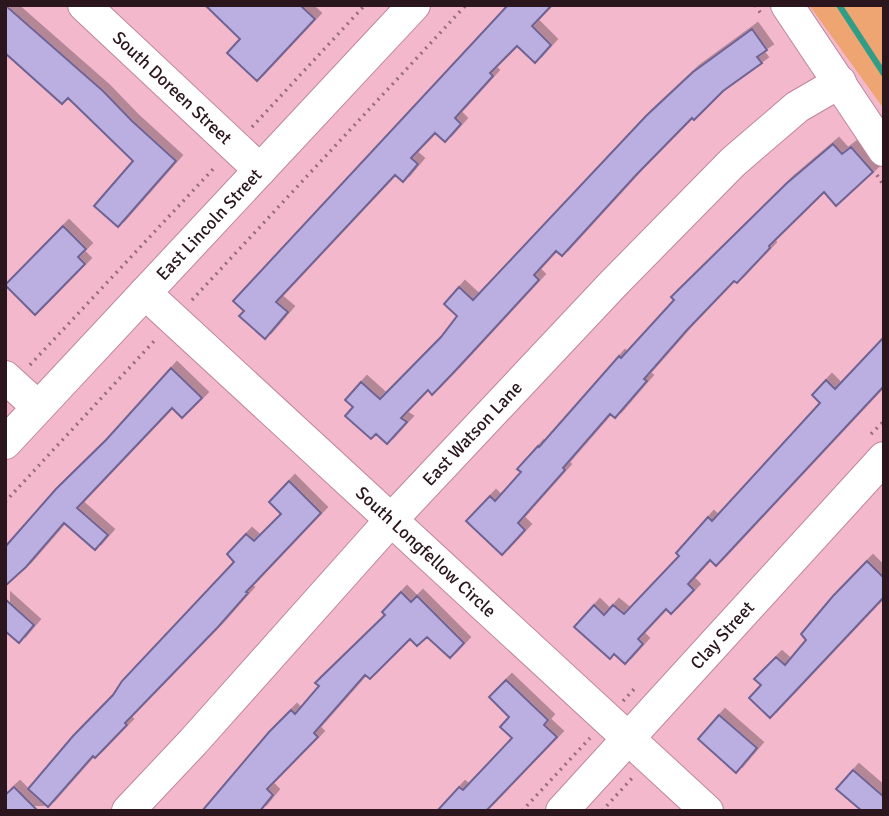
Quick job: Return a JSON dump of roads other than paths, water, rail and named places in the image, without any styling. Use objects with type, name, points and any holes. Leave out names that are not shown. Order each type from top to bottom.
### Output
[{"type":"street","name":"South Doreen Street","points":[[84,5],[260,170]]},
{"type":"street","name":"East Lincoln Street","points":[[5,443],[414,5]]},
{"type":"street","points":[[786,5],[884,150]]},
{"type":"street","name":"East Watson Lane","points":[[128,811],[391,520],[613,284],[733,162],[797,107],[840,82]]},
{"type":"street","name":"South Longfellow Circle","points":[[145,293],[707,811]]},
{"type":"street","points":[[9,381],[38,407]]},
{"type":"street","name":"Clay Street","points":[[562,811],[884,458]]},
{"type":"waterway","points":[[839,5],[884,74]]}]
